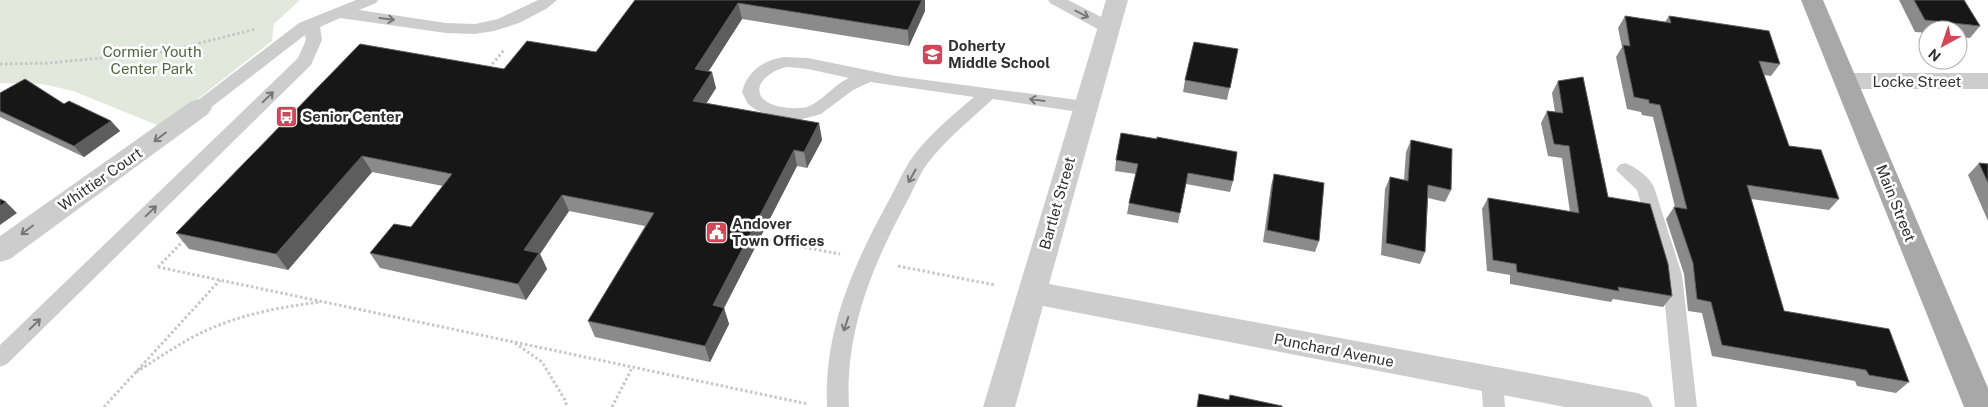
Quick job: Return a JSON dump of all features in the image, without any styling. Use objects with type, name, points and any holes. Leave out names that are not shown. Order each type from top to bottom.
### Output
[{"type":"main road","name":"Main Street","points":[[1812,0],[1980,407]]},
{"type":"street","name":"Bartlet Street","points":[[998,407],[1117,0]]},
{"type":"street","name":"Locke Street","points":[[1846,81],[1988,81]]},
{"type":"street","name":"Whittier Court","points":[[0,250],[199,108]]},
{"type":"street","name":"Punchard Avenue","points":[[1031,292],[1493,393],[1637,407]]},
{"type":"lane","points":[[339,13],[353,0]]},
{"type":"lane","points":[[199,108],[312,23],[370,0]]},
{"type":"lane","points":[[339,13],[400,20],[450,30],[476,29],[502,23],[526,13],[549,0]]},
{"type":"lane","points":[[1056,0],[1109,28]]},
{"type":"lane","points":[[0,358],[305,61],[314,40],[312,23]]},
{"type":"lane","points":[[868,77],[848,85],[820,107],[809,112],[781,112],[768,108],[753,99],[750,92],[752,81],[768,67],[777,63],[805,63],[868,77],[1086,107]]},
{"type":"lane","points":[[838,407],[836,384],[839,348],[867,259],[920,160],[953,124],[990,93]]},
{"type":"lane","points":[[1625,170],[1646,187],[1672,275],[1686,407]]},
{"type":"path","points":[[0,64],[49,64],[164,52],[264,27]]},
{"type":"path","points":[[486,72],[505,49]]},
{"type":"path","points":[[192,232],[158,268],[813,405]]},
{"type":"path","points":[[104,407],[220,280]]},
{"type":"path","points":[[136,372],[182,343],[225,322],[266,310],[323,302]]},
{"type":"path","points":[[514,342],[542,362],[565,400],[567,407]]},
{"type":"path","points":[[612,407],[632,367]]},
{"type":"green space","name":"Cormier Youth Center Park","points":[[0,0],[300,0],[274,24],[272,41],[162,127],[73,91],[42,84],[0,83]]},
{"type":"building","points":[[635,0],[922,0],[908,30],[738,3],[695,69],[712,72],[693,101],[819,123],[804,152],[794,150],[713,305],[724,308],[705,346],[588,321],[654,213],[562,195],[524,250],[539,253],[518,284],[370,253],[394,224],[411,227],[452,174],[362,156],[276,254],[176,233],[360,44],[504,69],[527,41],[596,52]]},
{"type":"building","points":[[1914,0],[1964,0],[1980,26],[1968,25],[1968,20],[1925,20]]},
{"type":"building","points":[[1625,16],[1671,23],[1669,16],[1769,31],[1780,64],[1759,61],[1789,146],[1821,150],[1839,199],[1747,185],[1784,311],[1889,329],[1909,382],[1869,375],[1866,370],[1722,345],[1711,302],[1697,299],[1693,263],[1674,207],[1687,209],[1660,105],[1649,103],[1649,100],[1634,97],[1623,45],[1630,46]]},
{"type":"building","points":[[1194,42],[1238,49],[1230,88],[1185,80]]},
{"type":"building","points":[[1583,77],[1608,197],[1650,204],[1668,264],[1672,296],[1618,287],[1619,291],[1517,272],[1516,264],[1493,260],[1488,198],[1579,213],[1569,146],[1554,144],[1547,111],[1563,113],[1558,81]]},
{"type":"building","points":[[25,79],[64,104],[69,101],[111,121],[74,146],[0,111],[0,93]]},
{"type":"building","points":[[1121,133],[1157,139],[1157,137],[1237,152],[1233,181],[1188,173],[1180,213],[1129,203],[1138,164],[1116,160]]},
{"type":"building","points":[[1411,140],[1452,149],[1451,190],[1428,185],[1425,252],[1386,243],[1390,177],[1408,181]]},
{"type":"building","points":[[1979,163],[1988,164],[1988,183]]},
{"type":"building","points":[[1274,174],[1324,183],[1319,241],[1267,230]]},
{"type":"building","points":[[0,199],[6,202],[0,206]]},
{"type":"building","points":[[1199,394],[1229,400],[1230,395],[1282,407],[1197,407]]},
{"type":"place","name":"Doherty Middle School","points":[[932,54]]},
{"type":"place","name":"Senior Center","points":[[286,116]]},
{"type":"place","name":"Andover Town Offices","points":[[716,232]]}]
